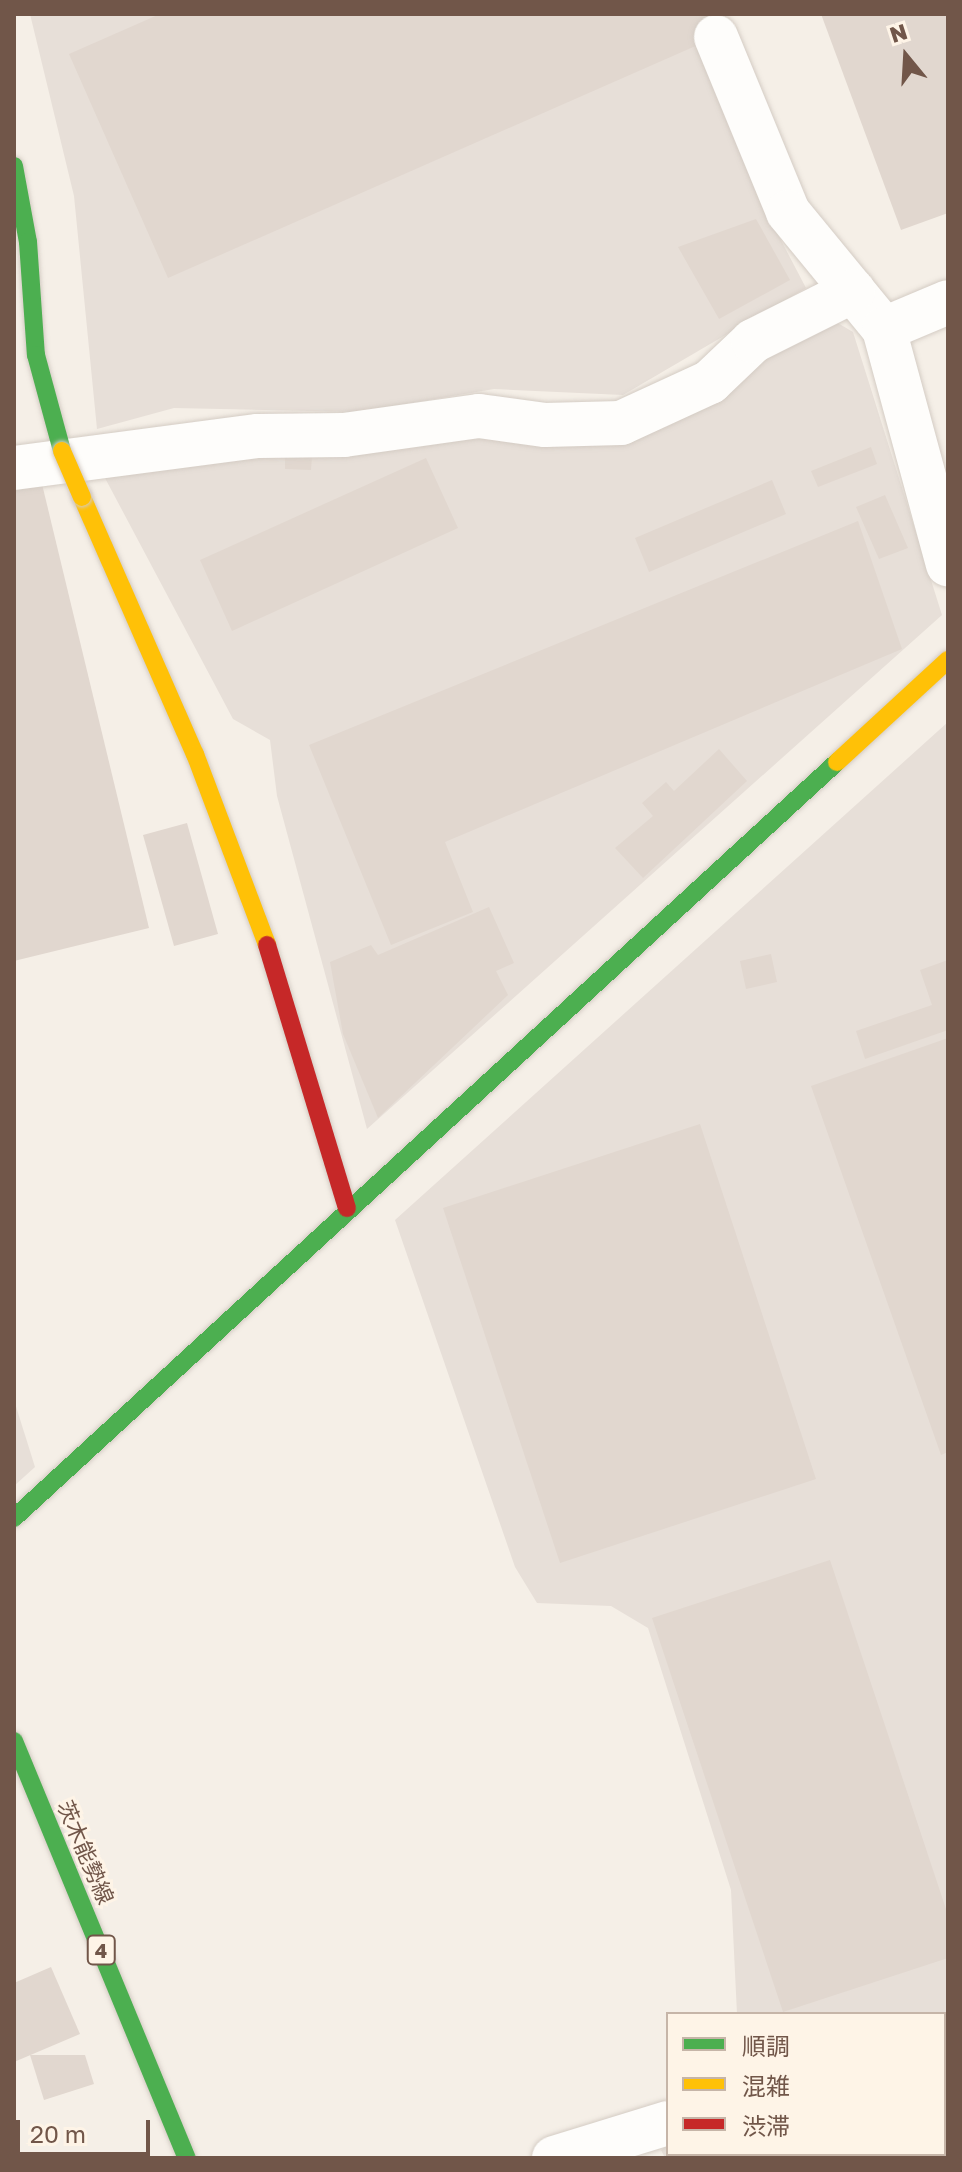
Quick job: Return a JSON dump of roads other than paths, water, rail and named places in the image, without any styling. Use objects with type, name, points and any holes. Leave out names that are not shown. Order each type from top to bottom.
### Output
[{"type":"street","points":[[716,37],[788,212],[884,329],[948,564]]},
{"type":"street","points":[[14,166],[28,242],[36,355],[62,451],[195,754],[279,975],[347,1208]]},
{"type":"street","points":[[14,468],[258,436],[344,435],[479,416],[545,425],[621,423],[710,382],[753,341],[853,291]]},
{"type":"street","points":[[884,329],[948,302]]},
{"type":"street","points":[[14,1518],[347,1208],[948,660]]},
{"type":"street","name":"茨木能勢線","points":[[14,1741],[187,2158]]},
{"type":"street","points":[[554,2158],[666,2124]]}]
